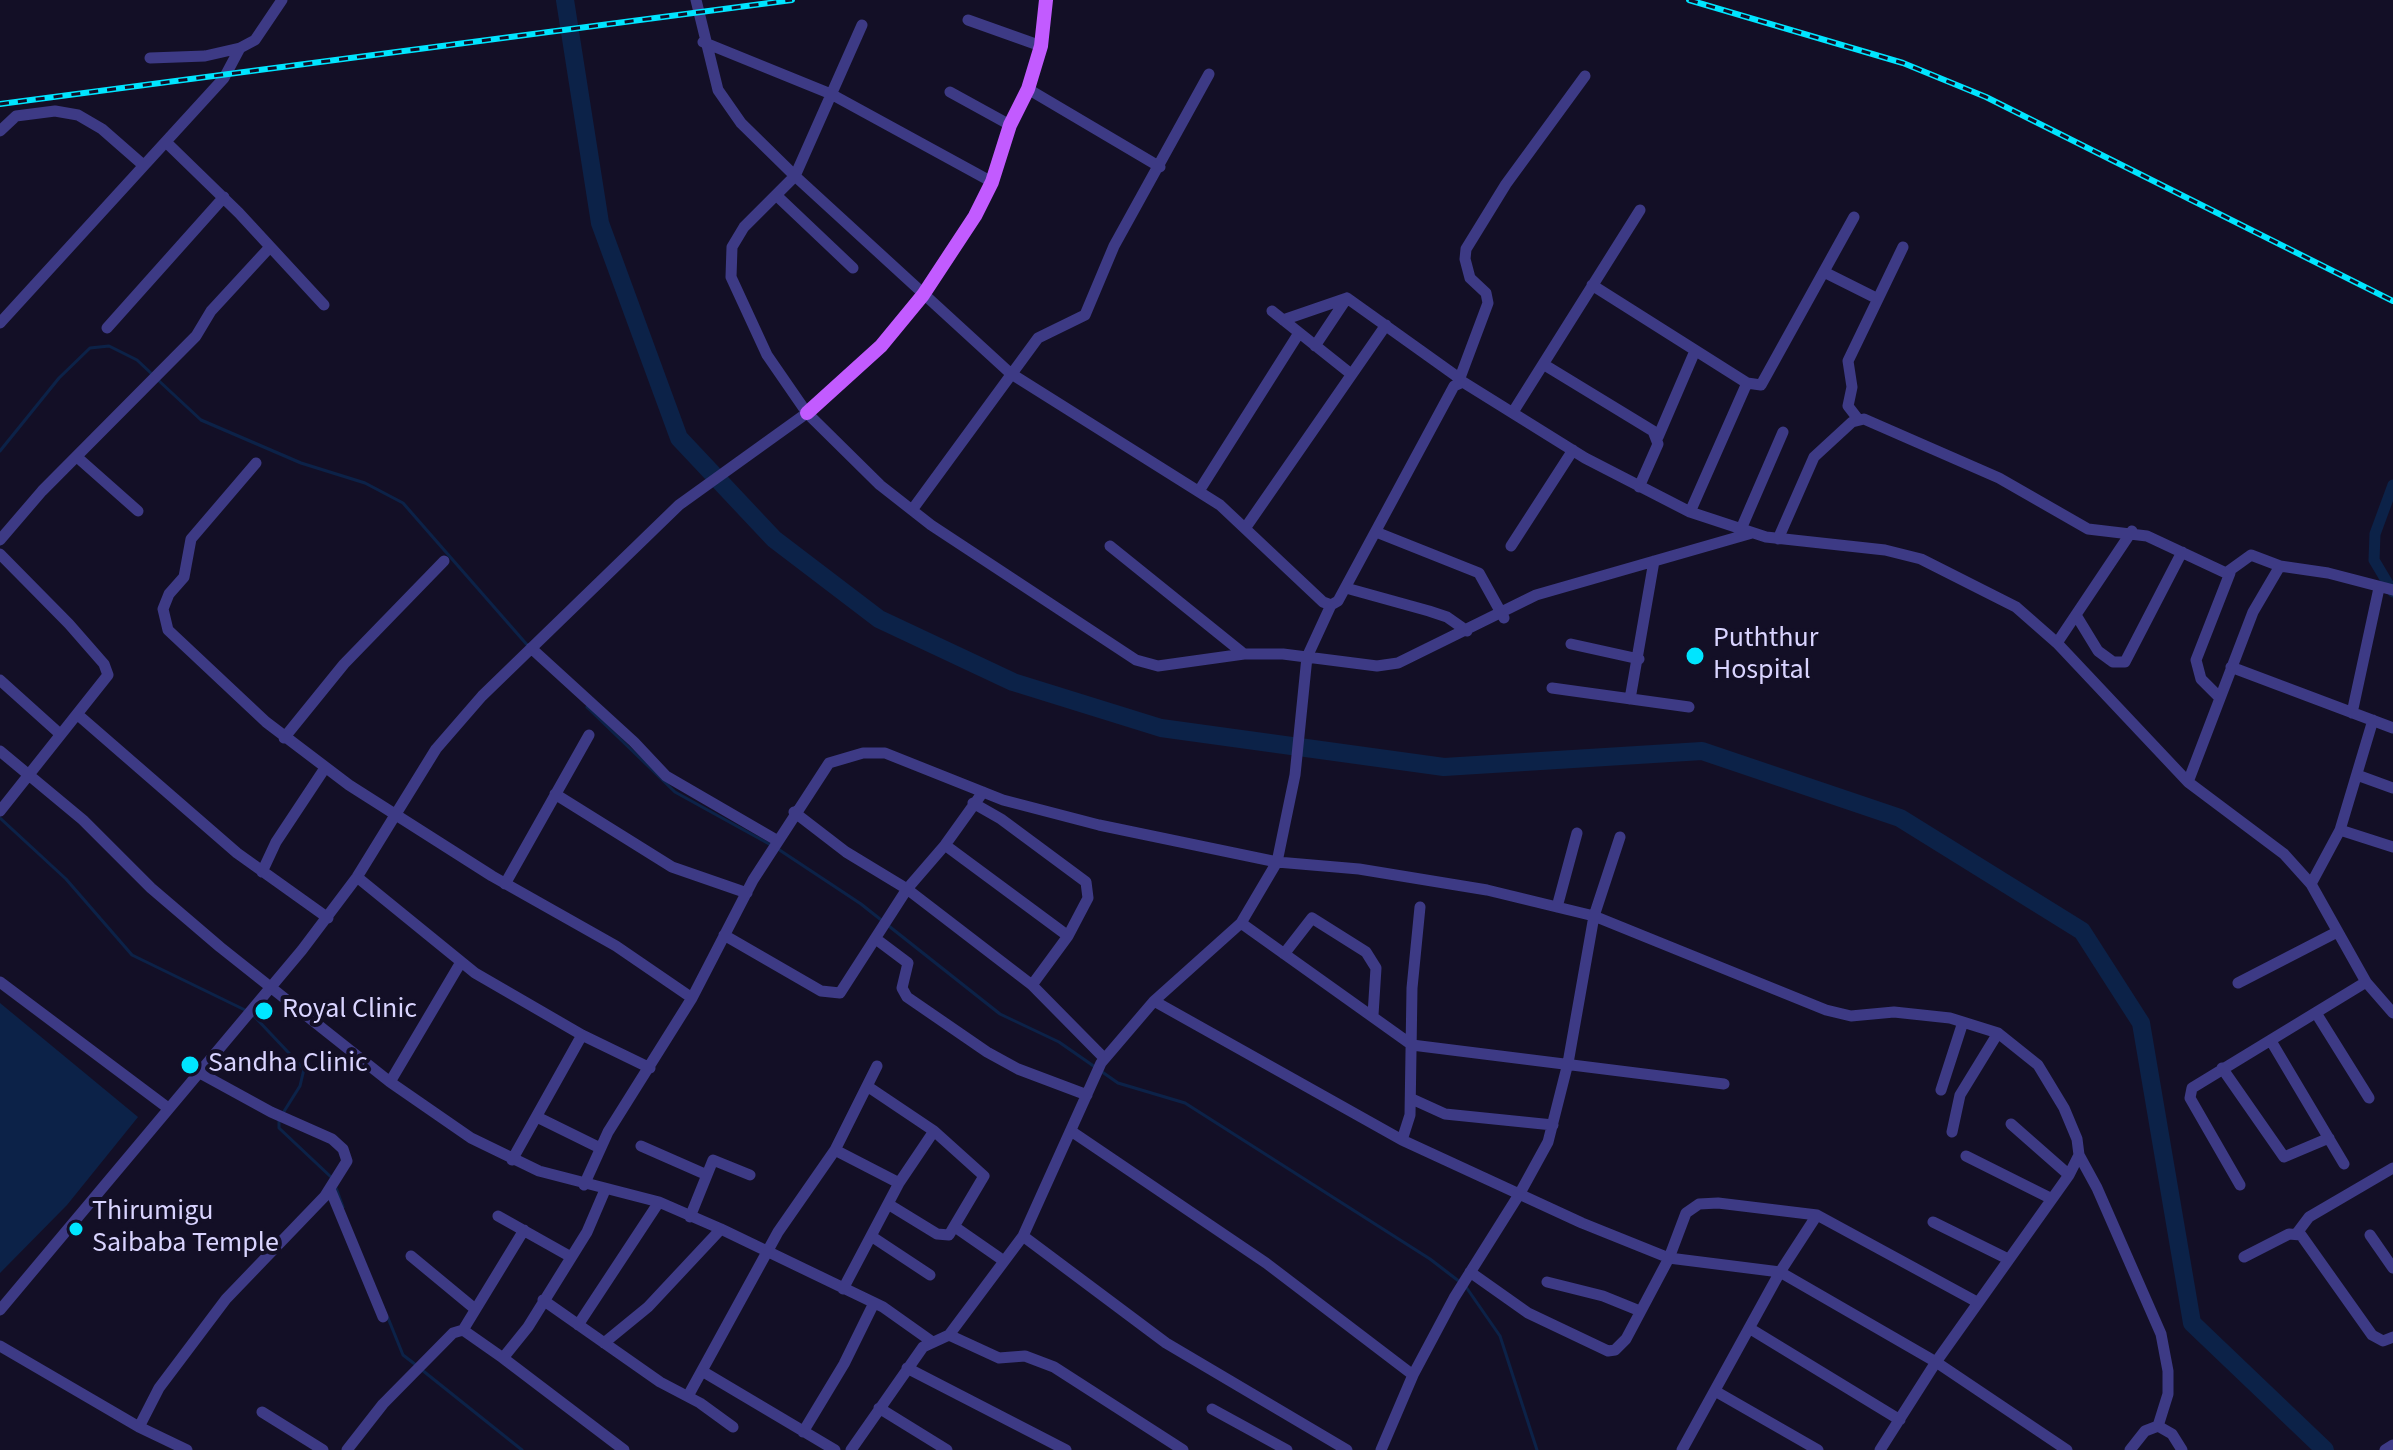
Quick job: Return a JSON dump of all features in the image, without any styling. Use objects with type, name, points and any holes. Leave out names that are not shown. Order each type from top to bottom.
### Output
[{"type":"main road","points":[[807,413],[881,346],[923,295],[975,216],[992,182],[1010,125],[1028,89],[1041,46],[1046,0]]},
{"type":"street","points":[[150,58],[205,56],[240,48],[255,40],[282,0]]},
{"type":"street","points":[[696,0],[703,42],[718,90],[728,109],[795,176],[1010,373],[1199,491],[1246,527],[1323,602],[1331,605]]},
{"type":"street","points":[[968,20],[1041,46]]},
{"type":"street","points":[[862,25],[795,176],[744,227],[729,261],[731,277],[767,355],[807,413],[880,485],[912,510],[1136,660],[1158,666],[1244,654],[1307,657],[1377,666],[1398,663],[1503,616],[1536,595],[1747,531]]},
{"type":"street","points":[[703,42],[831,94],[992,182]]},
{"type":"street","points":[[2,318],[72,247],[142,164],[167,143],[224,78],[240,48]]},
{"type":"street","points":[[912,510],[1038,338],[1085,315],[1114,246],[1209,74]]},
{"type":"street","points":[[851,1450],[907,1368],[931,1341],[949,1335],[1023,1236],[1103,1061],[1154,1001],[1241,923],[1277,862],[1299,734],[1307,657],[1331,605],[1338,601],[1346,588],[1458,380],[1488,303],[1486,293],[1470,278],[1466,249],[1506,184],[1585,76]]},
{"type":"street","points":[[1028,89],[1160,167]]},
{"type":"street","points":[[950,92],[1010,125]]},
{"type":"street","points":[[0,131],[16,116],[55,111],[78,115],[102,129],[142,164]]},
{"type":"street","points":[[167,143],[224,197],[324,305]]},
{"type":"street","points":[[776,195],[853,268]]},
{"type":"street","points":[[107,328],[224,197]]},
{"type":"street","points":[[1513,412],[1640,210]]},
{"type":"street","points":[[1592,285],[1747,383],[1761,385],[1767,380],[1854,217]]},
{"type":"street","points":[[0,540],[196,336],[228,291],[270,247]]},
{"type":"street","points":[[1903,247],[1846,367],[1852,387],[1848,406],[1858,419],[1889,429],[1999,478],[2088,529],[2102,533],[2132,531],[2230,573]]},
{"type":"street","points":[[1824,272],[1878,299]]},
{"type":"street","points":[[1283,320],[1347,298]]},
{"type":"street","points":[[1347,298],[1458,380],[1573,450],[1690,512],[1778,539],[1885,550],[1921,559],[2016,607],[2057,643],[2188,782],[2284,854],[2311,884],[2366,982],[2393,1013]]},
{"type":"street","points":[[1315,346],[1347,298]]},
{"type":"street","points":[[1272,311],[1351,374]]},
{"type":"street","points":[[1246,527],[1386,325]]},
{"type":"street","points":[[1199,491],[1299,333]]},
{"type":"street","points":[[1639,487],[1695,351]]},
{"type":"street","points":[[1543,364],[1624,412],[1658,437]]},
{"type":"street","points":[[1690,512],[1747,383]]},
{"type":"street","points":[[0,1310],[328,918],[436,749],[482,696],[679,505],[807,413]]},
{"type":"street","points":[[1778,539],[1806,469],[1829,442],[1858,419]]},
{"type":"street","points":[[1747,531],[1783,432]]},
{"type":"street","points":[[1511,546],[1573,450]]},
{"type":"street","points":[[77,457],[138,511]]},
{"type":"street","points":[[256,463],[191,539],[184,577],[169,594],[163,609],[163,622],[284,738],[325,768],[505,884],[616,946],[692,998]]},
{"type":"street","points":[[2057,643],[2132,531]]},
{"type":"street","points":[[1376,532],[1479,573],[1503,616]]},
{"type":"street","points":[[1110,546],[1244,654]]},
{"type":"street","points":[[2076,615],[2098,651],[2113,662],[2125,662],[2182,552]]},
{"type":"street","points":[[0,554],[69,624],[107,669],[104,681],[1,809]]},
{"type":"street","points":[[2220,698],[2201,679],[2196,660],[2230,573],[2248,555],[2280,566],[2328,573],[2387,589],[2352,713]]},
{"type":"street","points":[[284,738],[344,664],[444,561]]},
{"type":"street","points":[[1630,699],[1654,561]]},
{"type":"street","points":[[2188,782],[2253,612],[2280,566]]},
{"type":"street","points":[[1346,588],[1447,617],[1467,631]]},
{"type":"street","points":[[535,644],[666,776],[779,839]]},
{"type":"street","points":[[1571,644],[1639,659]]},
{"type":"street","points":[[2231,667],[2393,728]]},
{"type":"street","points":[[0,680],[60,734]]},
{"type":"street","points":[[1552,688],[1689,707]]},
{"type":"street","points":[[77,714],[262,872],[328,918]]},
{"type":"street","points":[[2311,884],[2340,830],[2373,720]]},
{"type":"street","points":[[505,884],[589,735]]},
{"type":"street","points":[[0,751],[83,820],[151,888],[271,988],[390,1082],[461,1131],[512,1160],[584,1185],[659,1202],[721,1229],[874,1303],[931,1341]]},
{"type":"street","points":[[584,1185],[600,1148],[692,998],[794,812],[829,763],[863,753],[885,753],[983,792],[1099,825],[1277,862],[1359,869],[1487,890],[1594,916],[1826,1010],[1851,1016],[1894,1012],[1963,1022],[1998,1033],[2038,1065],[2064,1108],[2077,1139],[2079,1155],[2161,1334],[2168,1371],[2168,1394],[2158,1426]]},
{"type":"street","points":[[262,872],[276,842],[325,768]]},
{"type":"street","points":[[2357,775],[2393,788]]},
{"type":"street","points":[[724,935],[831,994],[840,993],[878,936],[888,915],[983,792]]},
{"type":"street","points":[[555,794],[672,867],[747,893]]},
{"type":"street","points":[[973,803],[1001,819],[1086,882],[1088,898],[1068,936],[1032,985]]},
{"type":"street","points":[[794,812],[846,852],[907,889],[1032,985],[1103,1061]]},
{"type":"street","points":[[2340,830],[2393,847]]},
{"type":"street","points":[[1557,907],[1577,833]]},
{"type":"street","points":[[1381,1450],[1413,1375],[1454,1298],[1520,1193],[1553,1125],[1568,1063],[1594,916],[1620,837]]},
{"type":"street","points":[[945,845],[1068,936]]},
{"type":"street","points":[[357,877],[461,962],[582,1035],[650,1068]]},
{"type":"street","points":[[1402,1140],[1412,1099],[1412,988],[1420,907]]},
{"type":"street","points":[[1284,954],[1312,918],[1366,952],[1376,968],[1373,1015]]},
{"type":"street","points":[[1241,923],[1412,1045],[1446,1052],[1568,1063],[1724,1084]]},
{"type":"street","points":[[2238,983],[2337,932]]},
{"type":"street","points":[[878,936],[908,963],[902,988],[907,997],[987,1052],[1018,1069],[1088,1091]]},
{"type":"street","points":[[390,1082],[461,962]]},
{"type":"street","points":[[0,982],[168,1108]]},
{"type":"street","points":[[2240,1185],[2190,1098],[2198,1082],[2366,982]]},
{"type":"street","points":[[1154,1001],[1402,1140],[1669,1258],[1780,1272],[1936,1362],[2067,1450]]},
{"type":"street","points":[[2316,1013],[2369,1098]]},
{"type":"street","points":[[1941,1090],[1963,1022]]},
{"type":"street","points":[[1952,1132],[1960,1095],[1998,1033]]},
{"type":"street","points":[[512,1160],[582,1035]]},
{"type":"street","points":[[2271,1041],[2344,1164]]},
{"type":"street","points":[[688,1396],[768,1252],[809,1184],[835,1150],[877,1066]]},
{"type":"street","points":[[2222,1068],[2284,1157],[2329,1138]]},
{"type":"street","points":[[139,1427],[159,1388],[226,1299],[328,1192],[347,1161],[343,1149],[332,1139],[271,1112],[198,1072]]},
{"type":"street","points":[[867,1086],[934,1131],[984,1176],[949,1235],[937,1234],[888,1204]]},
{"type":"street","points":[[1412,1099],[1445,1114],[1553,1125]]},
{"type":"street","points":[[537,1117],[600,1148]]},
{"type":"street","points":[[2011,1124],[2069,1175]]},
{"type":"street","points":[[843,1289],[899,1183],[934,1131]]},
{"type":"street","points":[[1071,1131],[1266,1263],[1327,1313],[1413,1375]]},
{"type":"street","points":[[641,1146],[707,1175]]},
{"type":"street","points":[[835,1150],[899,1183]]},
{"type":"street","points":[[1880,1450],[1977,1302],[2069,1175],[2079,1155]]},
{"type":"street","points":[[1966,1156],[2050,1198]]},
{"type":"street","points":[[690,1217],[715,1159],[750,1175]]},
{"type":"street","points":[[2244,1257],[2297,1233],[2309,1217],[2393,1168]]},
{"type":"street","points":[[503,1358],[528,1327],[597,1215],[605,1190]]},
{"type":"street","points":[[328,1192],[383,1317]]},
{"type":"street","points":[[578,1325],[659,1202]]},
{"type":"street","points":[[1468,1275],[1528,1313],[1608,1351],[1621,1346],[1669,1258],[1686,1213],[1699,1204],[1817,1215],[1977,1302]]},
{"type":"street","points":[[1682,1450],[1780,1272],[1817,1215]]},
{"type":"street","points":[[498,1216],[571,1257]]},
{"type":"street","points":[[1933,1222],[2008,1259]]},
{"type":"street","points":[[955,1227],[1004,1261]]},
{"type":"street","points":[[604,1343],[648,1307],[721,1229]]},
{"type":"street","points":[[347,1450],[427,1359],[453,1333],[463,1330],[524,1230]]},
{"type":"street","points":[[2297,1233],[2305,1239],[2372,1335],[2383,1341],[2393,1337]]},
{"type":"street","points":[[2370,1235],[2393,1268]]},
{"type":"street","points":[[871,1236],[930,1275]]},
{"type":"street","points":[[1023,1236],[1166,1343],[1347,1450]]},
{"type":"street","points":[[411,1256],[475,1309]]},
{"type":"street","points":[[1547,1282],[1603,1296],[1640,1311]]},
{"type":"street","points":[[543,1300],[660,1382],[688,1396],[733,1427]]},
{"type":"street","points":[[803,1432],[844,1364],[874,1303]]},
{"type":"street","points":[[1749,1328],[1900,1420]]},
{"type":"street","points":[[463,1330],[624,1450]]},
{"type":"street","points":[[949,1335],[999,1358],[1025,1356],[1054,1367],[1183,1450]]},
{"type":"street","points":[[0,1346],[139,1427],[187,1450]]},
{"type":"street","points":[[907,1368],[1066,1450]]},
{"type":"street","points":[[702,1371],[835,1450]]},
{"type":"street","points":[[1715,1391],[1818,1450]]},
{"type":"street","points":[[879,1408],[947,1450]]},
{"type":"street","points":[[1212,1409],[1287,1450]]},
{"type":"street","points":[[262,1412],[323,1450]]},
{"type":"street","points":[[2130,1450],[2145,1431],[2158,1426]]},
{"type":"street","points":[[2158,1426],[2172,1434],[2182,1450]]},
{"type":"street","points":[[2385,1450],[2393,1445]]},
{"type":"water","points":[[0,1003],[138,1117],[67,1205],[0,1273]]},
{"type":"waterway","points":[[565,0],[600,223],[679,438],[774,539],[879,619],[1013,682],[1161,728],[1444,767],[1702,751],[1900,818],[2082,931],[2141,1023],[2192,1323],[2325,1450]]},
{"type":"waterway","points":[[0,451],[59,378],[90,348],[109,346],[137,360],[153,375]]},
{"type":"waterway","points":[[158,380],[201,420],[301,463],[365,483],[403,503],[529,647]]},
{"type":"waterway","points":[[2393,485],[2375,534],[2374,560],[2393,592]]},
{"type":"waterway","points":[[587,707],[675,792],[771,845]]},
{"type":"waterway","points":[[0,818],[66,879],[132,955],[247,1011]]},
{"type":"waterway","points":[[778,849],[861,904],[1000,1014],[1059,1042],[1118,1083],[1185,1103],[1430,1259],[1460,1282]]},
{"type":"waterway","points":[[253,1015],[304,1069],[300,1086],[283,1113]]},
{"type":"waterway","points":[[279,1119],[279,1128],[331,1177]]},
{"type":"waterway","points":[[336,1188],[343,1207]]},
{"type":"waterway","points":[[1466,1287],[1500,1336],[1537,1450]]},
{"type":"waterway","points":[[388,1318],[403,1355],[416,1365]]},
{"type":"waterway","points":[[422,1370],[522,1450]]},
{"type":"railway","points":[[0,104],[792,0]]},
{"type":"railway","points":[[1689,0],[1903,63],[1986,97],[2393,301]]},
{"type":"place","name":"Puththur Hospital","points":[[1695,656]]},
{"type":"place","name":"Royal Clinic","points":[[264,1011]]},
{"type":"place","name":"Sandha Clinic","points":[[190,1065]]},
{"type":"place","name":"Thirumigu Saibaba Temple","points":[[76,1229]]}]
